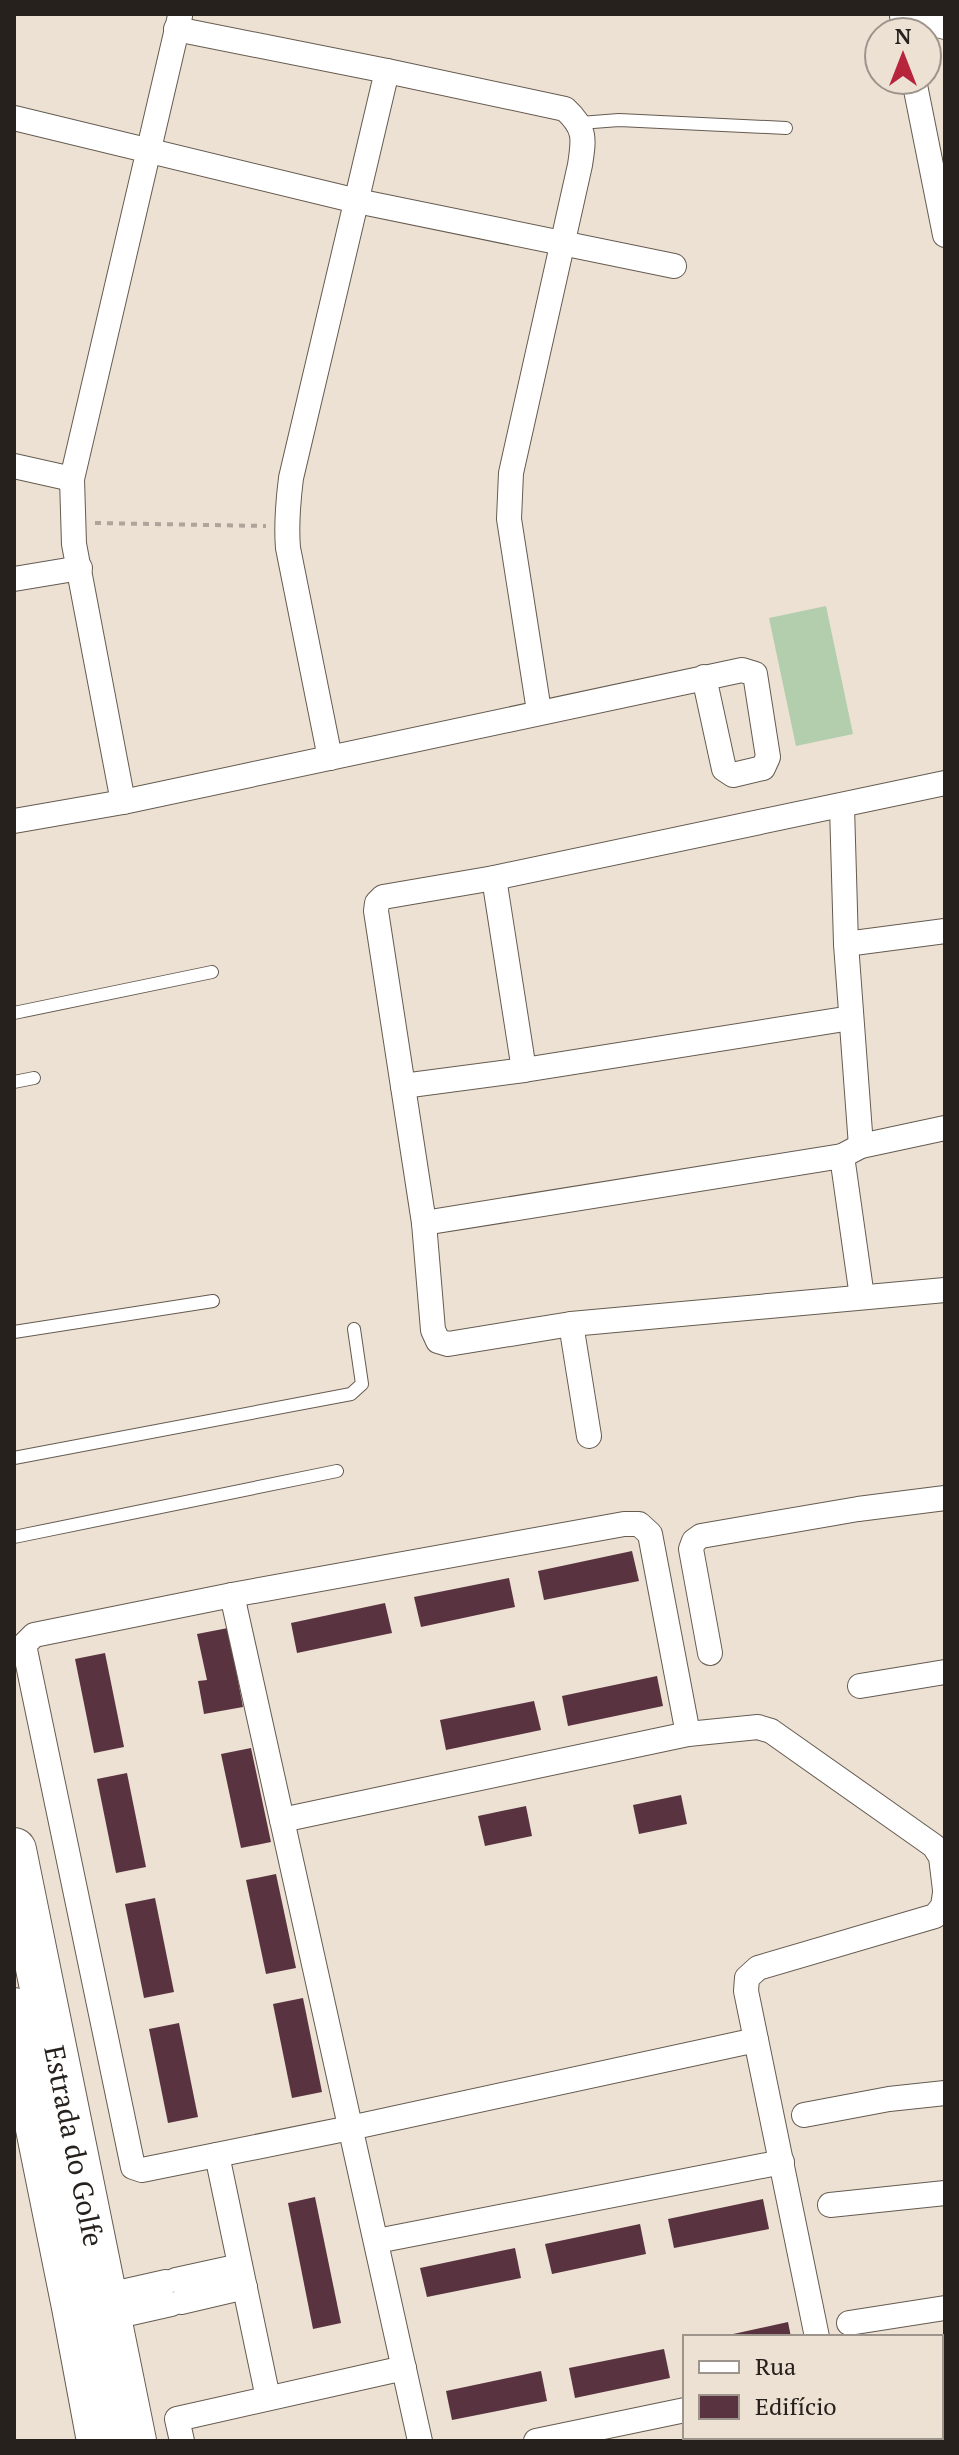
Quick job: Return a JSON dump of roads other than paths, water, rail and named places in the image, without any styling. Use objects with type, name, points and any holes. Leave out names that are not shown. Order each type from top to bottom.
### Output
[{"type":"highway","name":"Estrada do Golfe","points":[[14,1850],[134,2441]]},
{"type":"highway","name":"Estrada do Golfe","points":[[14,2010],[99,2441]]},
{"type":"street","points":[[123,802],[72,522],[72,479],[178,22],[565,109],[580,123],[584,143],[511,473],[509,519],[539,711]]},
{"type":"street","points":[[330,758],[286,526],[291,478],[387,71]]},
{"type":"street","points":[[917,96],[945,235]]},
{"type":"street","points":[[14,118],[357,201],[674,266]]},
{"type":"street","points":[[14,466],[72,479]]},
{"type":"street","points":[[14,579],[80,568]]},
{"type":"street","points":[[14,821],[123,802],[704,677]]},
{"type":"street","points":[[945,783],[494,878],[383,897],[377,903],[376,911],[424,1223],[433,1330],[438,1341],[448,1344],[571,1324],[945,1290]]},
{"type":"street","points":[[842,807],[851,1018],[851,1151],[862,1297]]},
{"type":"street","points":[[494,878],[524,1070]]},
{"type":"street","points":[[846,944],[945,931]]},
{"type":"street","points":[[403,1086],[851,1018]]},
{"type":"street","points":[[424,1223],[851,1151],[945,1128]]},
{"type":"street","points":[[571,1324],[589,1436]]},
{"type":"street","points":[[710,1653],[691,1549],[694,1541],[701,1536],[858,1509],[945,1498]]},
{"type":"street","points":[[688,1734],[650,1534],[639,1524],[624,1524],[232,1595],[34,1635],[24,1645],[133,2167],[142,2170],[350,2128],[756,2040]]},
{"type":"street","points":[[232,1595],[420,2441]]},
{"type":"street","points":[[860,1686],[945,1672]]},
{"type":"street","points":[[282,1820],[688,1734],[758,1727],[771,1731],[934,1846],[941,1857],[945,1892],[943,1906],[935,1916],[758,1968],[747,1978],[746,1991],[817,2335]]},
{"type":"street","points":[[804,2115],[889,2099],[945,2093]]},
{"type":"street","points":[[217,2155],[268,2398]]},
{"type":"street","points":[[377,2241],[782,2162]]},
{"type":"street","points":[[830,2205],[945,2193]]},
{"type":"street","points":[[107,2307],[242,2276]]},
{"type":"street","points":[[849,2323],[945,2308]]},
{"type":"street","points":[[182,2441],[177,2419],[404,2368]]},
{"type":"street","points":[[536,2441],[683,2410]]},
{"type":"lane","points":[[580,123],[619,120],[786,128]]},
{"type":"lane","points":[[14,1013],[212,972]]},
{"type":"lane","points":[[14,1082],[34,1078]]},
{"type":"lane","points":[[14,1332],[213,1301]]},
{"type":"lane","points":[[14,1458],[351,1394],[362,1384],[354,1329]]},
{"type":"lane","points":[[14,1537],[337,1471]]}]
